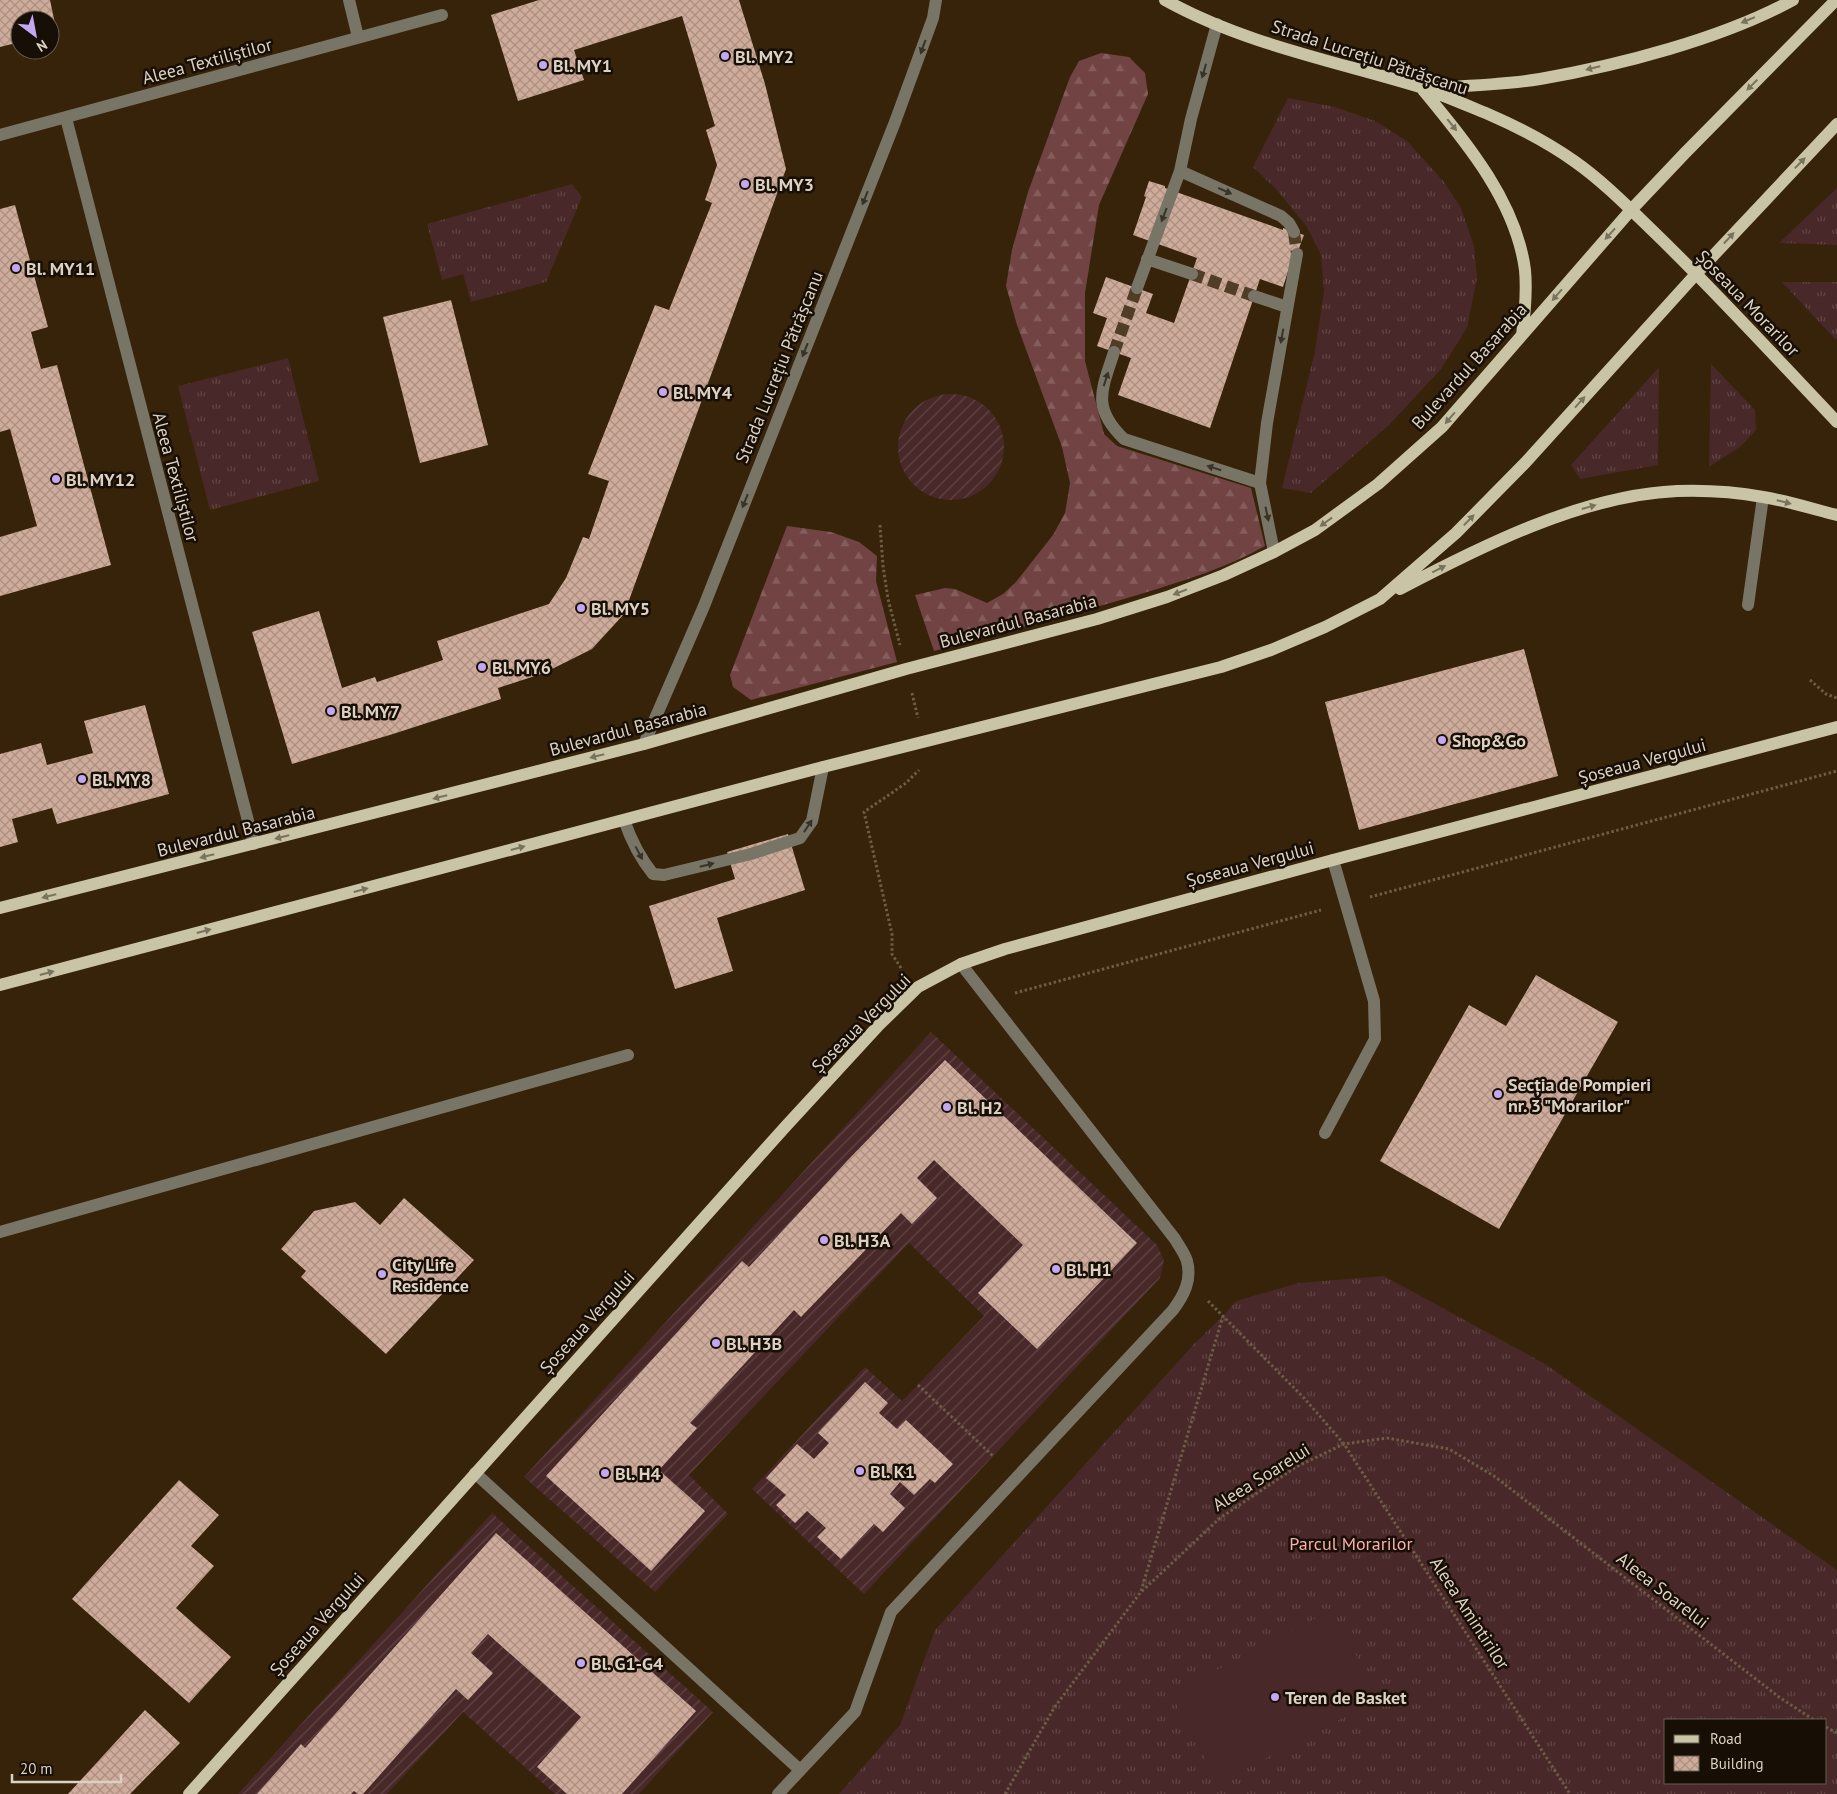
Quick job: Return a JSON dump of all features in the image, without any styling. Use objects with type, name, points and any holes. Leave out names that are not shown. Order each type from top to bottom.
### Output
[{"type":"main road","name":"Strada Lucrețiu Pătrășcanu","points":[[1165,0],[1217,24],[1329,63],[1421,88],[1488,114],[1549,145],[1596,177],[1631,210]]},
{"type":"main road","points":[[1421,88],[1490,85],[1587,70],[1694,40],[1739,24],[1793,0]]},
{"type":"main road","name":"Bulevardul Basarabia","points":[[0,908],[644,744],[906,669],[1098,618],[1224,575],[1274,552],[1315,530],[1378,484],[1442,427],[1631,210],[1684,153],[1836,0]]},
{"type":"main road","points":[[1421,88],[1480,163],[1498,195],[1517,236],[1524,269],[1526,300],[1522,335]]},
{"type":"main road","points":[[1380,599],[1456,533],[1525,463],[1696,274],[1837,124]]},
{"type":"main road","name":"Șoseaua Morarilor","points":[[1631,210],[1696,274],[1837,422]]},
{"type":"main road","points":[[0,985],[823,767],[1221,667],[1271,650],[1325,627],[1450,562],[1512,534],[1570,513],[1617,499],[1676,491],[1763,496],[1837,515]]},
{"type":"main road","name":"Șoseaua Vergului","points":[[189,1794],[786,1126],[918,987],[961,964],[1005,949],[1837,727]]},
{"type":"street","points":[[349,0],[358,37]]},
{"type":"street","name":"Strada Lucrețiu Pătrășcanu","points":[[644,744],[704,606],[891,132],[933,18],[936,0]]},
{"type":"street","name":"Aleea Textiliștilor","points":[[0,135],[358,37],[442,16]]},
{"type":"street","points":[[1137,288],[1180,171],[1217,24]]},
{"type":"street","name":"Aleea Textiliștilor","points":[[66,118],[254,844]]},
{"type":"street","points":[[1180,171],[1281,216],[1289,223],[1294,232]]},
{"type":"street","points":[[1274,552],[1260,483],[1267,424],[1296,254]]},
{"type":"street","points":[[1147,259],[1192,274]]},
{"type":"street","points":[[1254,296],[1287,307]]},
{"type":"street","points":[[1114,352],[1102,390],[1102,405],[1111,427],[1124,439],[1260,483]]},
{"type":"street","points":[[1748,605],[1763,496]]},
{"type":"street","points":[[624,820],[629,836],[644,863],[653,874],[664,875],[751,854],[800,838],[812,821],[823,767]]},
{"type":"street","points":[[1325,1133],[1375,1039],[1374,1001],[1333,860]]},
{"type":"street","points":[[778,1794],[855,1712],[891,1612],[1173,1310],[1183,1297],[1188,1281],[1187,1260],[1175,1239],[961,964]]},
{"type":"street","points":[[0,1232],[628,1055]]},
{"type":"street","points":[[475,1473],[800,1770]]},
{"type":"path","points":[[880,525],[888,600],[924,742],[923,766],[906,782],[864,812],[892,934],[892,954],[896,963],[918,987]]},
{"type":"path","points":[[1810,680],[1826,694],[1837,698]]},
{"type":"path","points":[[988,1000],[1837,771]]},
{"type":"path","name":"Aleea Amintirilor","points":[[1140,1593],[1223,1316],[1304,1398],[1344,1444],[1570,1794]]},
{"type":"path","points":[[918,1385],[993,1456]]},
{"type":"path","name":"Aleea Soarelui","points":[[1005,1794],[1054,1708],[1140,1593],[1220,1518],[1296,1467],[1344,1444],[1387,1438],[1449,1449],[1494,1476],[1779,1697],[1812,1719]]},
{"type":"green space","points":[[1101,53],[1129,57],[1145,73],[1148,94],[1099,205],[1085,293],[1085,361],[1104,434],[1117,446],[1251,488],[1265,546],[1206,573],[1144,593],[934,651],[915,595],[945,588],[955,589],[987,603],[1003,594],[1016,582],[1053,535],[1065,513],[1070,483],[1062,447],[1017,325],[1006,286],[1012,250],[1028,192],[1070,77],[1079,61]]},
{"type":"green space","points":[[1288,98],[1335,107],[1375,121],[1407,141],[1444,182],[1461,208],[1474,246],[1477,278],[1467,328],[1441,369],[1390,424],[1311,493],[1282,488],[1315,351],[1324,291],[1321,255],[1307,227],[1276,189],[1253,167]]},
{"type":"green space","points":[[572,184],[582,197],[546,282],[471,302],[463,274],[442,280],[427,224]]},
{"type":"green space","points":[[1837,188],[1837,245],[1779,243]]},
{"type":"green space","points":[[1782,282],[1837,282],[1837,339],[1835,339]]},
{"type":"green space","points":[[288,358],[319,481],[210,510],[178,386]]},
{"type":"green space","points":[[1711,364],[1755,410],[1756,430],[1741,446],[1709,467]]},
{"type":"green space","points":[[1659,367],[1658,465],[1580,479],[1571,465]]},
{"type":"green space","points":[[951,394],[971,398],[989,409],[1000,427],[1004,447],[1000,467],[989,485],[971,496],[951,500],[931,496],[913,485],[902,467],[898,447],[902,427],[913,409],[931,398]]},
{"type":"green space","points":[[787,526],[831,532],[859,542],[877,556],[876,581],[897,662],[751,700],[733,687],[730,675]]},
{"type":"green space","points":[[931,1032],[1157,1245],[1164,1260],[1160,1278],[864,1594],[752,1489],[865,1367],[902,1401],[984,1316],[909,1243],[689,1475],[728,1514],[655,1592],[524,1477]]},
{"type":"green space","name":"Parcul Morarilor","points":[[1384,1276],[1545,1364],[1837,1570],[1837,1794],[839,1794],[900,1725],[935,1630],[1194,1344],[1236,1301],[1299,1283]]},
{"type":"green space","points":[[492,1513],[713,1712],[639,1794],[555,1794],[463,1712],[387,1794],[238,1794]]},
{"type":"green space","name":"Teren de Basket","points":[[1332,1610],[1379,1699],[1218,1783],[1171,1694]]},
{"type":"building","points":[[0,0],[50,0],[52,10],[10,10],[10,44],[0,47]]},
{"type":"building","points":[[539,0],[739,0],[765,84],[786,169],[624,614],[592,649],[544,673],[498,688],[501,699],[292,764],[252,632],[319,611],[342,688],[375,677],[377,682],[443,660],[437,641],[549,604],[566,578],[583,537],[589,539],[609,481],[588,474],[655,305],[669,310],[712,203],[705,200],[717,165],[706,130],[715,126],[682,16],[574,50],[584,80],[518,101],[491,15]]},
{"type":"building","points":[[1149,181],[1283,230],[1283,228],[1304,235],[1298,251],[1295,250],[1283,287],[1260,279],[1210,428],[1118,395],[1131,358],[1097,346],[1107,318],[1093,313],[1106,277],[1153,294],[1146,313],[1174,323],[1197,258],[1133,235],[1146,197],[1144,196]]},
{"type":"building","name":"Bl. MY12","points":[[15,205],[48,327],[31,332],[41,369],[57,365],[111,565],[0,596],[0,537],[37,526],[10,429],[0,432],[0,209]]},
{"type":"building","points":[[451,300],[488,445],[420,463],[383,317]]},
{"type":"building","name":"Shop&Go","points":[[1524,649],[1558,776],[1359,830],[1325,702]]},
{"type":"building","name":"Bl. MY8","points":[[145,705],[169,794],[57,824],[52,808],[12,819],[18,842],[0,847],[0,754],[41,743],[47,765],[93,753],[84,721]]},
{"type":"building","points":[[788,834],[805,890],[717,918],[733,971],[675,989],[649,906],[735,879],[727,852]]},
{"type":"building","name":"Secția de Pompieri nr. 3 \"Morarilor\"","points":[[1536,975],[1618,1022],[1499,1229],[1380,1161],[1469,1005],[1506,1026]]},
{"type":"building","points":[[945,1060],[1137,1243],[1037,1349],[978,1293],[1023,1245],[934,1160],[917,1178],[937,1198],[912,1224],[901,1213],[801,1317],[794,1310],[690,1423],[697,1428],[659,1470],[705,1511],[651,1571],[546,1476],[742,1261],[749,1267],[847,1161]]},
{"type":"building","name":"City Life Residence","points":[[404,1198],[474,1260],[386,1354],[301,1277],[306,1271],[281,1249],[314,1211],[355,1202],[380,1225]]},
{"type":"building","name":"Bl. K1","points":[[865,1382],[888,1403],[879,1413],[897,1429],[906,1420],[953,1464],[935,1483],[930,1479],[914,1495],[900,1482],[890,1494],[905,1508],[883,1532],[874,1524],[841,1559],[817,1537],[826,1528],[807,1511],[795,1523],[776,1505],[786,1495],[766,1478],[797,1444],[814,1459],[829,1443],[818,1433]]},
{"type":"building","points":[[179,1480],[219,1515],[191,1546],[214,1566],[176,1608],[231,1657],[189,1703],[72,1599]]},
{"type":"building","name":"Bl. G1-G4","points":[[496,1533],[696,1711],[622,1794],[567,1794],[537,1767],[581,1717],[488,1634],[471,1653],[493,1673],[468,1700],[456,1689],[363,1794],[358,1794],[354,1791],[351,1794],[257,1794],[301,1744],[305,1748]]},
{"type":"building","points":[[145,1710],[180,1743],[130,1794],[68,1794]]},
{"type":"tunnel","points":[[1294,232],[1297,254]]},
{"type":"tunnel","points":[[1192,274],[1254,296]]},
{"type":"tunnel","points":[[1114,352],[1137,288]]},
{"type":"place","name":"Bl. MY2","points":[[725,56]]},
{"type":"place","name":"Bl. MY1","points":[[543,65]]},
{"type":"place","name":"Bl. MY3","points":[[745,184]]},
{"type":"place","name":"Bl. MY11","points":[[16,268]]},
{"type":"place","name":"Bl. MY4","points":[[663,392]]},
{"type":"place","name":"Bl. MY12","points":[[56,479]]},
{"type":"place","name":"Bl. MY5","points":[[581,608]]},
{"type":"place","name":"Bl. MY6","points":[[482,667]]},
{"type":"place","name":"Bl. MY7","points":[[331,711]]},
{"type":"place","name":"Shop&Go","points":[[1442,740]]},
{"type":"place","name":"Bl. MY8","points":[[82,779]]},
{"type":"place","name":"Secția de Pompieri nr. 3 \"Morarilor\"","points":[[1498,1094]]},
{"type":"place","name":"Bl. H2","points":[[947,1107]]},
{"type":"place","name":"Bl. H3A","points":[[824,1240]]},
{"type":"place","name":"Bl. H1","points":[[1056,1269]]},
{"type":"place","name":"City Life Residence","points":[[382,1274]]},
{"type":"place","name":"Bl. H3B","points":[[716,1343]]},
{"type":"place","name":"Bl. K1","points":[[860,1471]]},
{"type":"place","name":"Bl. H4","points":[[605,1473]]},
{"type":"place","name":"Bl. G1-G4","points":[[581,1663]]},
{"type":"place","name":"Teren de Basket","points":[[1275,1697]]}]
